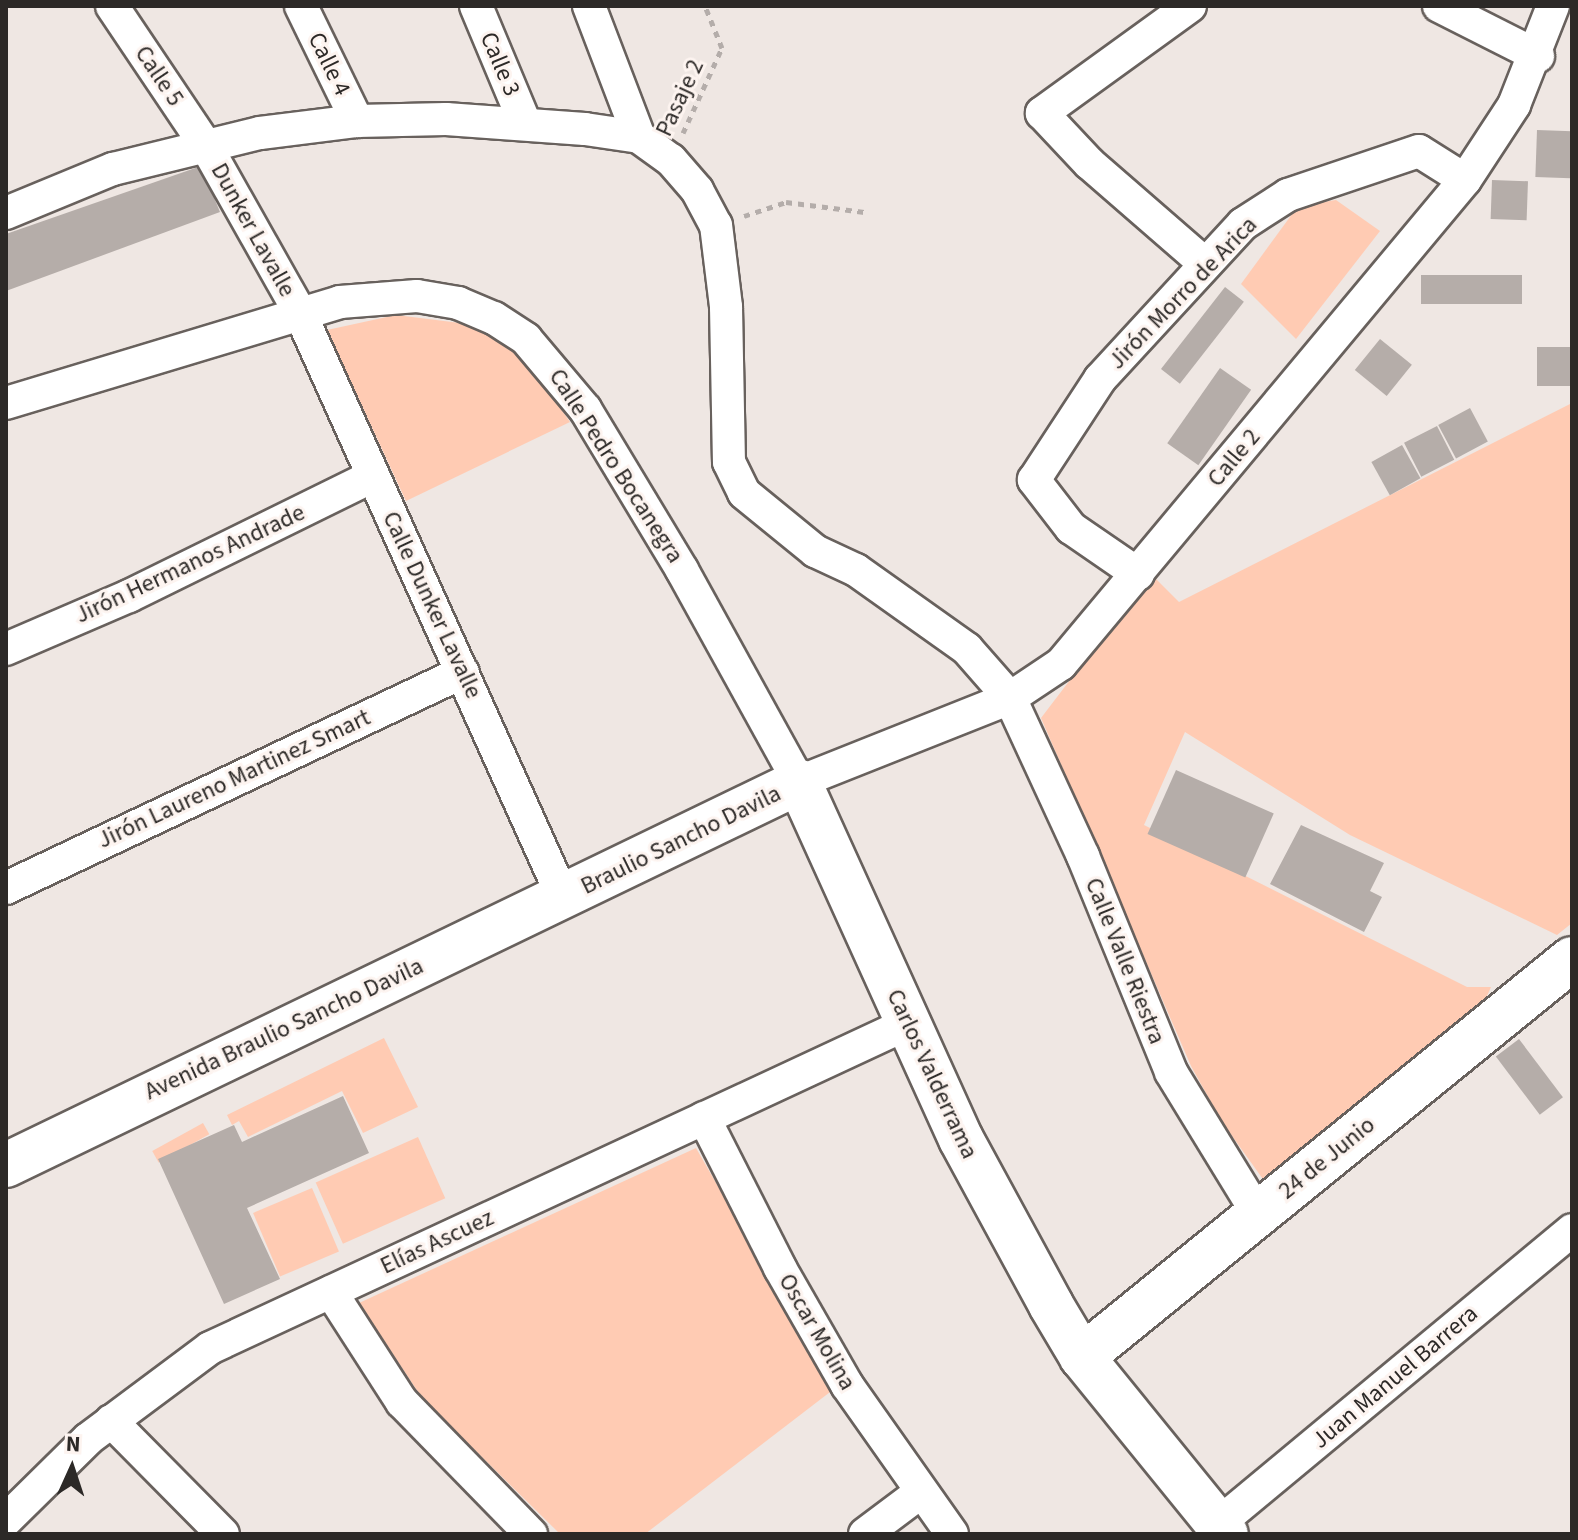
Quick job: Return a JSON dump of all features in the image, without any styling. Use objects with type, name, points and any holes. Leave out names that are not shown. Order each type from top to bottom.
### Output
[{"type":"street","name":"Calle 5","points":[[112,6],[206,146]]},
{"type":"street","name":"Calle 4","points":[[301,6],[357,121]]},
{"type":"street","name":"Calle 3","points":[[476,6],[525,123]]},
{"type":"street","points":[[589,6],[639,137]]},
{"type":"street","points":[[1190,6],[1042,113],[1089,163],[1205,264]]},
{"type":"street","points":[[1439,6],[1538,56]]},
{"type":"street","name":"Calle 2","points":[[799,782],[1010,698],[1061,664],[1465,180],[1498,132],[1538,56],[1553,6]]},
{"type":"street","points":[[9,205],[113,169],[260,133],[357,121],[525,123],[639,137],[671,160],[697,190],[716,225]]},
{"type":"street","name":"Dunker Lavalle","points":[[206,146],[300,313]]},
{"type":"street","name":"Jirón Morro de Arica","points":[[1138,574],[1071,528],[1034,480],[1100,379],[1243,224],[1288,195],[1396,154],[1419,151],[1465,180]]},
{"type":"street","name":"Calle Valle Riestra","points":[[716,225],[726,307],[729,462],[744,493],[781,527],[856,570],[967,649],[1010,698],[1083,856],[1171,1072],[1258,1214]]},
{"type":"street","name":"Calle Pedro Bocanegra","points":[[6,403],[300,313],[375,297],[417,296],[458,303],[526,339],[585,409],[682,570],[799,782]]},
{"type":"street","name":"Calle Dunker Lavalle","points":[[300,313],[563,897]]},
{"type":"street","name":"Jirón Hermanos Andrade","points":[[6,649],[129,596],[373,476]]},
{"type":"street","name":"Jirón Laureno Martinez Smart","points":[[6,888],[463,672]]},
{"type":"street","name":"Braulio Sancho Davila","points":[[563,897],[799,782]]},
{"type":"street","name":"Carlos Valderrama","points":[[799,782],[907,1024],[975,1166],[1082,1357],[1222,1529]]},
{"type":"street","name":"Avenida Braulio Sancho Davila","points":[[6,1165],[563,897]]},
{"type":"street","name":"24 de Junio","points":[[1082,1357],[1572,959]]},
{"type":"street","name":"Elías Ascuez","points":[[6,1520],[111,1421],[210,1348],[907,1024]]},
{"type":"street","name":"Oscar Molina","points":[[704,1118],[780,1268],[847,1385],[952,1534]]},
{"type":"street","name":"Juan Manuel Barrera","points":[[1222,1529],[1572,1230]]},
{"type":"street","points":[[331,1292],[402,1402],[531,1534]]},
{"type":"street","points":[[111,1421],[223,1534]]},
{"type":"street","points":[[865,1534],[921,1492]]},
{"type":"path","name":"Pasaje 2","points":[[671,160],[722,48],[705,6]]},
{"type":"path","points":[[716,225],[786,202],[864,212]]},
{"type":"shaded area","points":[[1336,200],[1380,231],[1296,339],[1241,284],[1298,206]]},
{"type":"shaded area","points":[[396,315],[468,324],[499,341],[528,362],[570,422],[406,501],[327,330]]},
{"type":"shaded area","points":[[1572,403],[1572,923],[1557,935],[1350,835],[1185,732],[1144,825],[1467,987],[1491,987],[1483,1005],[1265,1182],[1222,1122],[1191,1066],[1041,718],[1115,621],[1156,579],[1179,602]]},
{"type":"shaded area","points":[[384,1038],[418,1107],[363,1133],[342,1091],[248,1137],[239,1121],[232,1125],[227,1115]]},
{"type":"shaded area","points":[[203,1123],[209,1134],[159,1162],[152,1151]]},
{"type":"shaded area","points":[[418,1137],[445,1198],[343,1244],[316,1183]]},
{"type":"shaded area","points":[[696,1148],[834,1389],[645,1534],[560,1534],[422,1398],[359,1303]]},
{"type":"shaded area","points":[[312,1188],[339,1252],[280,1277],[253,1213]]},
{"type":"building","points":[[1537,130],[1572,131],[1570,178],[1535,177]]},
{"type":"building","points":[[201,166],[220,212],[6,291],[6,234]]},
{"type":"building","points":[[1492,180],[1528,181],[1527,220],[1491,219]]},
{"type":"building","points":[[1421,275],[1522,275],[1522,304],[1421,304]]},
{"type":"building","points":[[1225,287],[1244,302],[1180,384],[1161,369]]},
{"type":"building","points":[[1380,339],[1412,365],[1387,396],[1355,370]]},
{"type":"building","points":[[1537,347],[1572,347],[1572,386],[1537,386]]},
{"type":"building","points":[[1220,368],[1251,390],[1198,465],[1167,443]]},
{"type":"building","points":[[1470,408],[1488,442],[1456,458],[1438,425]]},
{"type":"building","points":[[1437,426],[1454,460],[1421,477],[1404,443]]},
{"type":"building","points":[[1402,445],[1420,478],[1390,495],[1371,462]]},
{"type":"building","points":[[1176,770],[1274,814],[1245,877],[1148,834]]},
{"type":"building","points":[[1301,825],[1384,863],[1370,891],[1382,897],[1364,932],[1270,884]]},
{"type":"building","points":[[1519,1039],[1563,1097],[1540,1115],[1496,1056]]},
{"type":"building","points":[[343,1096],[369,1153],[247,1208],[280,1279],[224,1304],[158,1159],[234,1125],[242,1142]]}]
